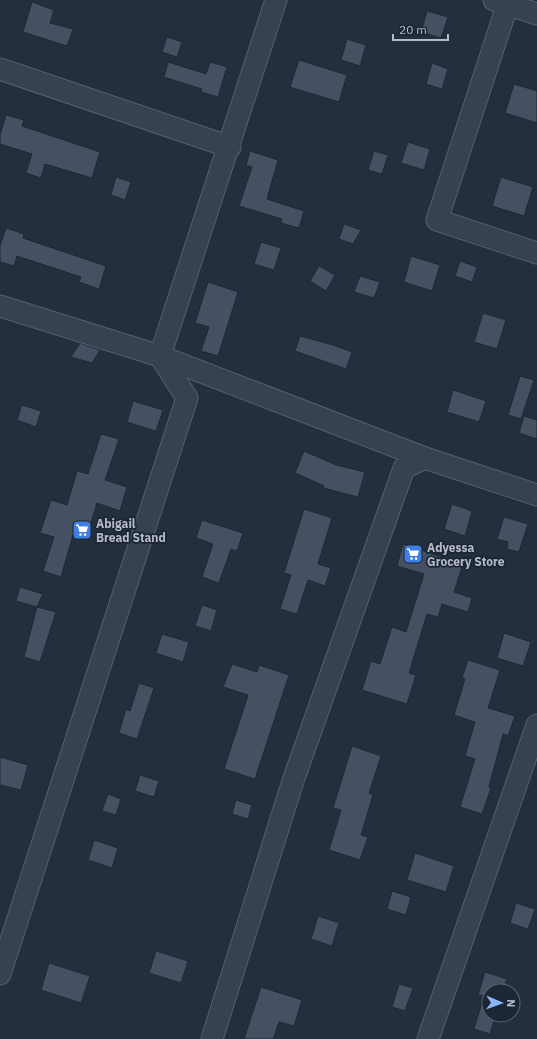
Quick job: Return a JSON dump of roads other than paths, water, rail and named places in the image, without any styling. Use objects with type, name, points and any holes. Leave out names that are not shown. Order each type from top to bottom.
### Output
[{"type":"street","points":[[160,356],[230,147],[276,0]]},
{"type":"street","points":[[537,14],[503,1],[437,220],[537,253]]},
{"type":"street","points":[[0,69],[230,147]]},
{"type":"street","points":[[0,306],[160,356],[425,458],[537,495]]},
{"type":"street","points":[[0,974],[187,398],[160,356]]},
{"type":"street","points":[[212,1039],[293,781],[404,468],[425,458]]},
{"type":"street","points":[[428,1039],[537,725]]},
{"type":"place","name":"Abigail Bread Stand","points":[[82,530]]},
{"type":"place","name":"Adyessa Grocery Store","points":[[413,554]]}]
